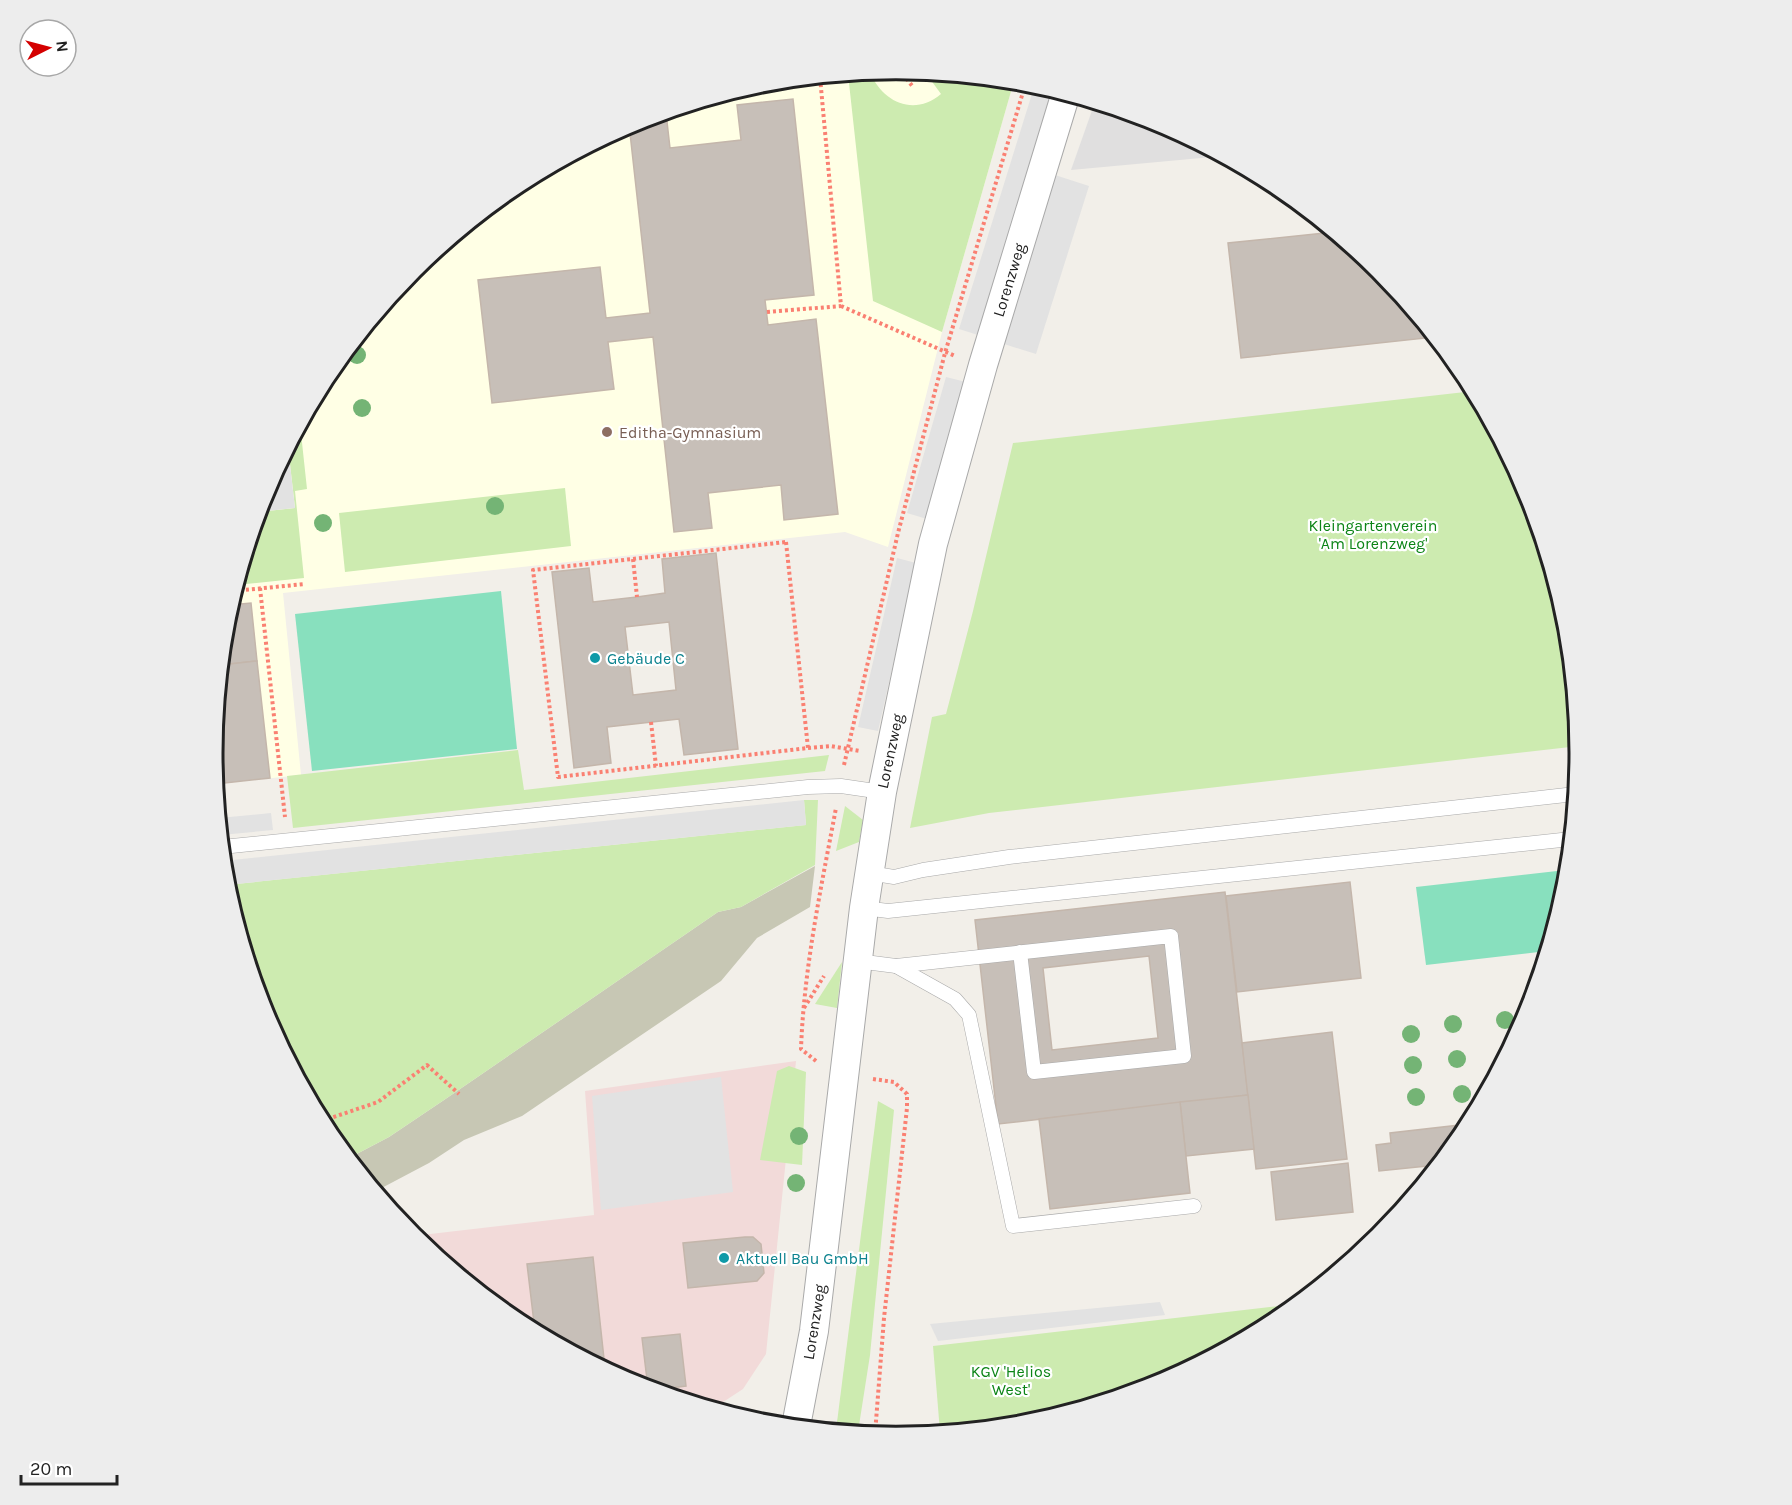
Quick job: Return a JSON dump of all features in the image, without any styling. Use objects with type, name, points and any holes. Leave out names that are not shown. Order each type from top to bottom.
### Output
[{"type":"street","name":"Lorenzweg","points":[[797,1418],[814,1331],[857,961],[889,756],[933,544],[983,365],[1064,101]]},
{"type":"lane","points":[[230,846],[808,787],[841,786],[882,792]]},
{"type":"lane","points":[[869,873],[894,877],[923,870],[1009,857],[1568,795]]},
{"type":"lane","points":[[864,908],[888,911],[1563,840]]},
{"type":"lane","points":[[857,961],[896,966],[1020,952],[1171,936],[1184,1056],[1034,1072],[1020,952]]},
{"type":"lane","points":[[896,966],[955,999],[969,1015],[1013,1226],[1194,1206]]},
{"type":"path","points":[[908,80],[913,87]]},
{"type":"path","points":[[821,84],[841,306]]},
{"type":"path","points":[[767,312],[841,306],[939,348],[945,353],[983,365]]},
{"type":"path","points":[[808,748],[786,542],[533,570],[558,777],[831,746],[889,756]]},
{"type":"path","points":[[633,559],[637,597]]},
{"type":"path","points":[[243,590],[305,584]]},
{"type":"path","points":[[260,588],[285,821]]},
{"type":"path","points":[[651,722],[656,766]]},
{"type":"path","points":[[332,1119],[378,1102],[427,1065],[459,1094]]},
{"type":"path","points":[[845,1073],[894,1082],[907,1094],[884,1318],[876,1425]]},
{"type":"shaded area","name":"Editha-Gymnasium","points":[[852,81],[940,81],[1012,89],[942,332],[888,547],[845,532],[283,593],[301,775],[224,783],[224,708],[236,621],[246,578],[274,495],[313,416],[362,343],[420,277],[486,219],[522,193],[598,149],[680,115],[765,92]]},
{"type":"shaded area","points":[[1032,93],[1052,98],[978,335],[959,329]]},
{"type":"shaded area","points":[[1093,109],[1154,131],[1209,157],[1071,170]]},
{"type":"shaded area","points":[[1055,175],[1089,186],[1036,354],[1004,344]]},
{"type":"shaded area","points":[[946,377],[966,382],[927,519],[907,513]]},
{"type":"shaded area","points":[[290,460],[295,508],[268,511]]},
{"type":"shaded area","points":[[897,558],[916,563],[878,731],[858,727]]},
{"type":"shaded area","points":[[804,800],[806,825],[236,884],[232,860]]},
{"type":"shaded area","points":[[271,813],[273,830],[228,834],[226,817]]},
{"type":"shaded area","points":[[815,866],[810,907],[757,938],[721,981],[522,1116],[464,1140],[429,1163],[383,1187],[356,1154],[389,1137],[718,912],[741,907]]},
{"type":"shaded area","points":[[796,1061],[766,1354],[743,1389],[722,1403],[638,1374],[559,1335],[486,1286],[427,1234],[594,1215],[585,1091]]},
{"type":"shaded area","points":[[721,1077],[733,1192],[601,1210],[592,1096]]},
{"type":"shaded area","points":[[1160,1302],[1165,1315],[938,1341],[930,1324]]},
{"type":"green space","points":[[849,81],[874,81],[891,98],[910,105],[931,101],[941,94],[931,81],[1012,89],[942,332],[873,301]]},
{"type":"green space","name":"Kleingartenverein 'Am Lorenzweg'","points":[[1464,392],[1500,455],[1518,495],[1546,578],[1563,665],[1568,708],[1569,747],[989,813],[910,828],[932,717],[946,714],[1013,443]]},
{"type":"green space","points":[[301,437],[307,489],[295,491],[304,578],[245,584],[268,511],[295,508],[290,460]]},
{"type":"green space","points":[[565,488],[571,546],[345,572],[339,513]]},
{"type":"green space","points":[[501,591],[517,749],[312,771],[295,614]]},
{"type":"green space","points":[[518,750],[524,790],[829,755],[825,771],[293,828],[287,776]]},
{"type":"green space","points":[[804,800],[818,800],[815,865],[741,907],[718,912],[389,1137],[356,1154],[313,1089],[274,1010],[246,927],[236,884],[806,825]]},
{"type":"green space","points":[[845,806],[863,820],[859,842],[836,851]]},
{"type":"green space","points":[[1557,871],[1557,875],[1538,952],[1426,965],[1416,887]]},
{"type":"green space","points":[[842,962],[837,1008],[815,1004]]},
{"type":"green space","points":[[789,1066],[806,1072],[802,1165],[760,1160],[777,1071]]},
{"type":"green space","points":[[878,1101],[894,1110],[870,1355],[859,1424],[837,1423]]},
{"type":"green space","name":"KGV 'Helios West'","points":[[1278,1306],[1194,1356],[1154,1374],[1070,1403],[984,1420],[939,1424],[933,1346]]},
{"type":"building","points":[[793,99],[814,295],[765,300],[768,325],[816,319],[838,514],[784,520],[781,485],[708,493],[712,528],[674,532],[653,337],[608,342],[614,389],[492,403],[478,280],[600,267],[606,318],[650,313],[630,135],[667,120],[670,148],[741,140],[737,105]]},
{"type":"building","points":[[1323,233],[1372,277],[1426,338],[1241,358],[1228,243]]},
{"type":"building","name":"Gebäude C","points":[[716,553],[738,749],[684,755],[679,719],[607,727],[611,763],[574,768],[552,572],[589,568],[593,602],[637,597],[665,593],[662,559]],"holes":[[[669,622],[676,690],[633,695],[625,627]]]},
{"type":"building","points":[[251,603],[257,661],[229,664],[236,621],[240,604]]},
{"type":"building","points":[[257,661],[270,778],[224,783],[224,708],[229,664]]},
{"type":"building","points":[[1350,882],[1361,978],[1237,992],[1226,896]]},
{"type":"building","points":[[1225,892],[1248,1095],[998,1124],[975,920]],"holes":[[[1149,956],[1158,1038],[1052,1050],[1043,968]]]},
{"type":"building","points":[[1332,1032],[1347,1159],[1256,1169],[1242,1043]]},
{"type":"building","points":[[1248,1095],[1254,1149],[1186,1156],[1180,1102]]},
{"type":"building","points":[[1180,1102],[1190,1193],[1050,1209],[1039,1119]]},
{"type":"building","points":[[1456,1125],[1427,1166],[1379,1171],[1376,1145],[1391,1143],[1390,1133]]},
{"type":"building","points":[[1348,1163],[1353,1212],[1276,1220],[1271,1172]]},
{"type":"building","name":"Aktuell Bau GmbH","points":[[753,1237],[761,1244],[764,1273],[757,1281],[688,1288],[683,1243]]},
{"type":"building","points":[[593,1257],[604,1359],[534,1319],[527,1264]]},
{"type":"building","points":[[680,1334],[686,1386],[674,1388],[647,1377],[642,1338]]},
{"type":"place","name":"Editha-Gymnasium","points":[[607,432]]},
{"type":"place","name":"Gebäude C","points":[[595,658]]},
{"type":"place","name":"Aktuell Bau GmbH","points":[[724,1258]]}]
